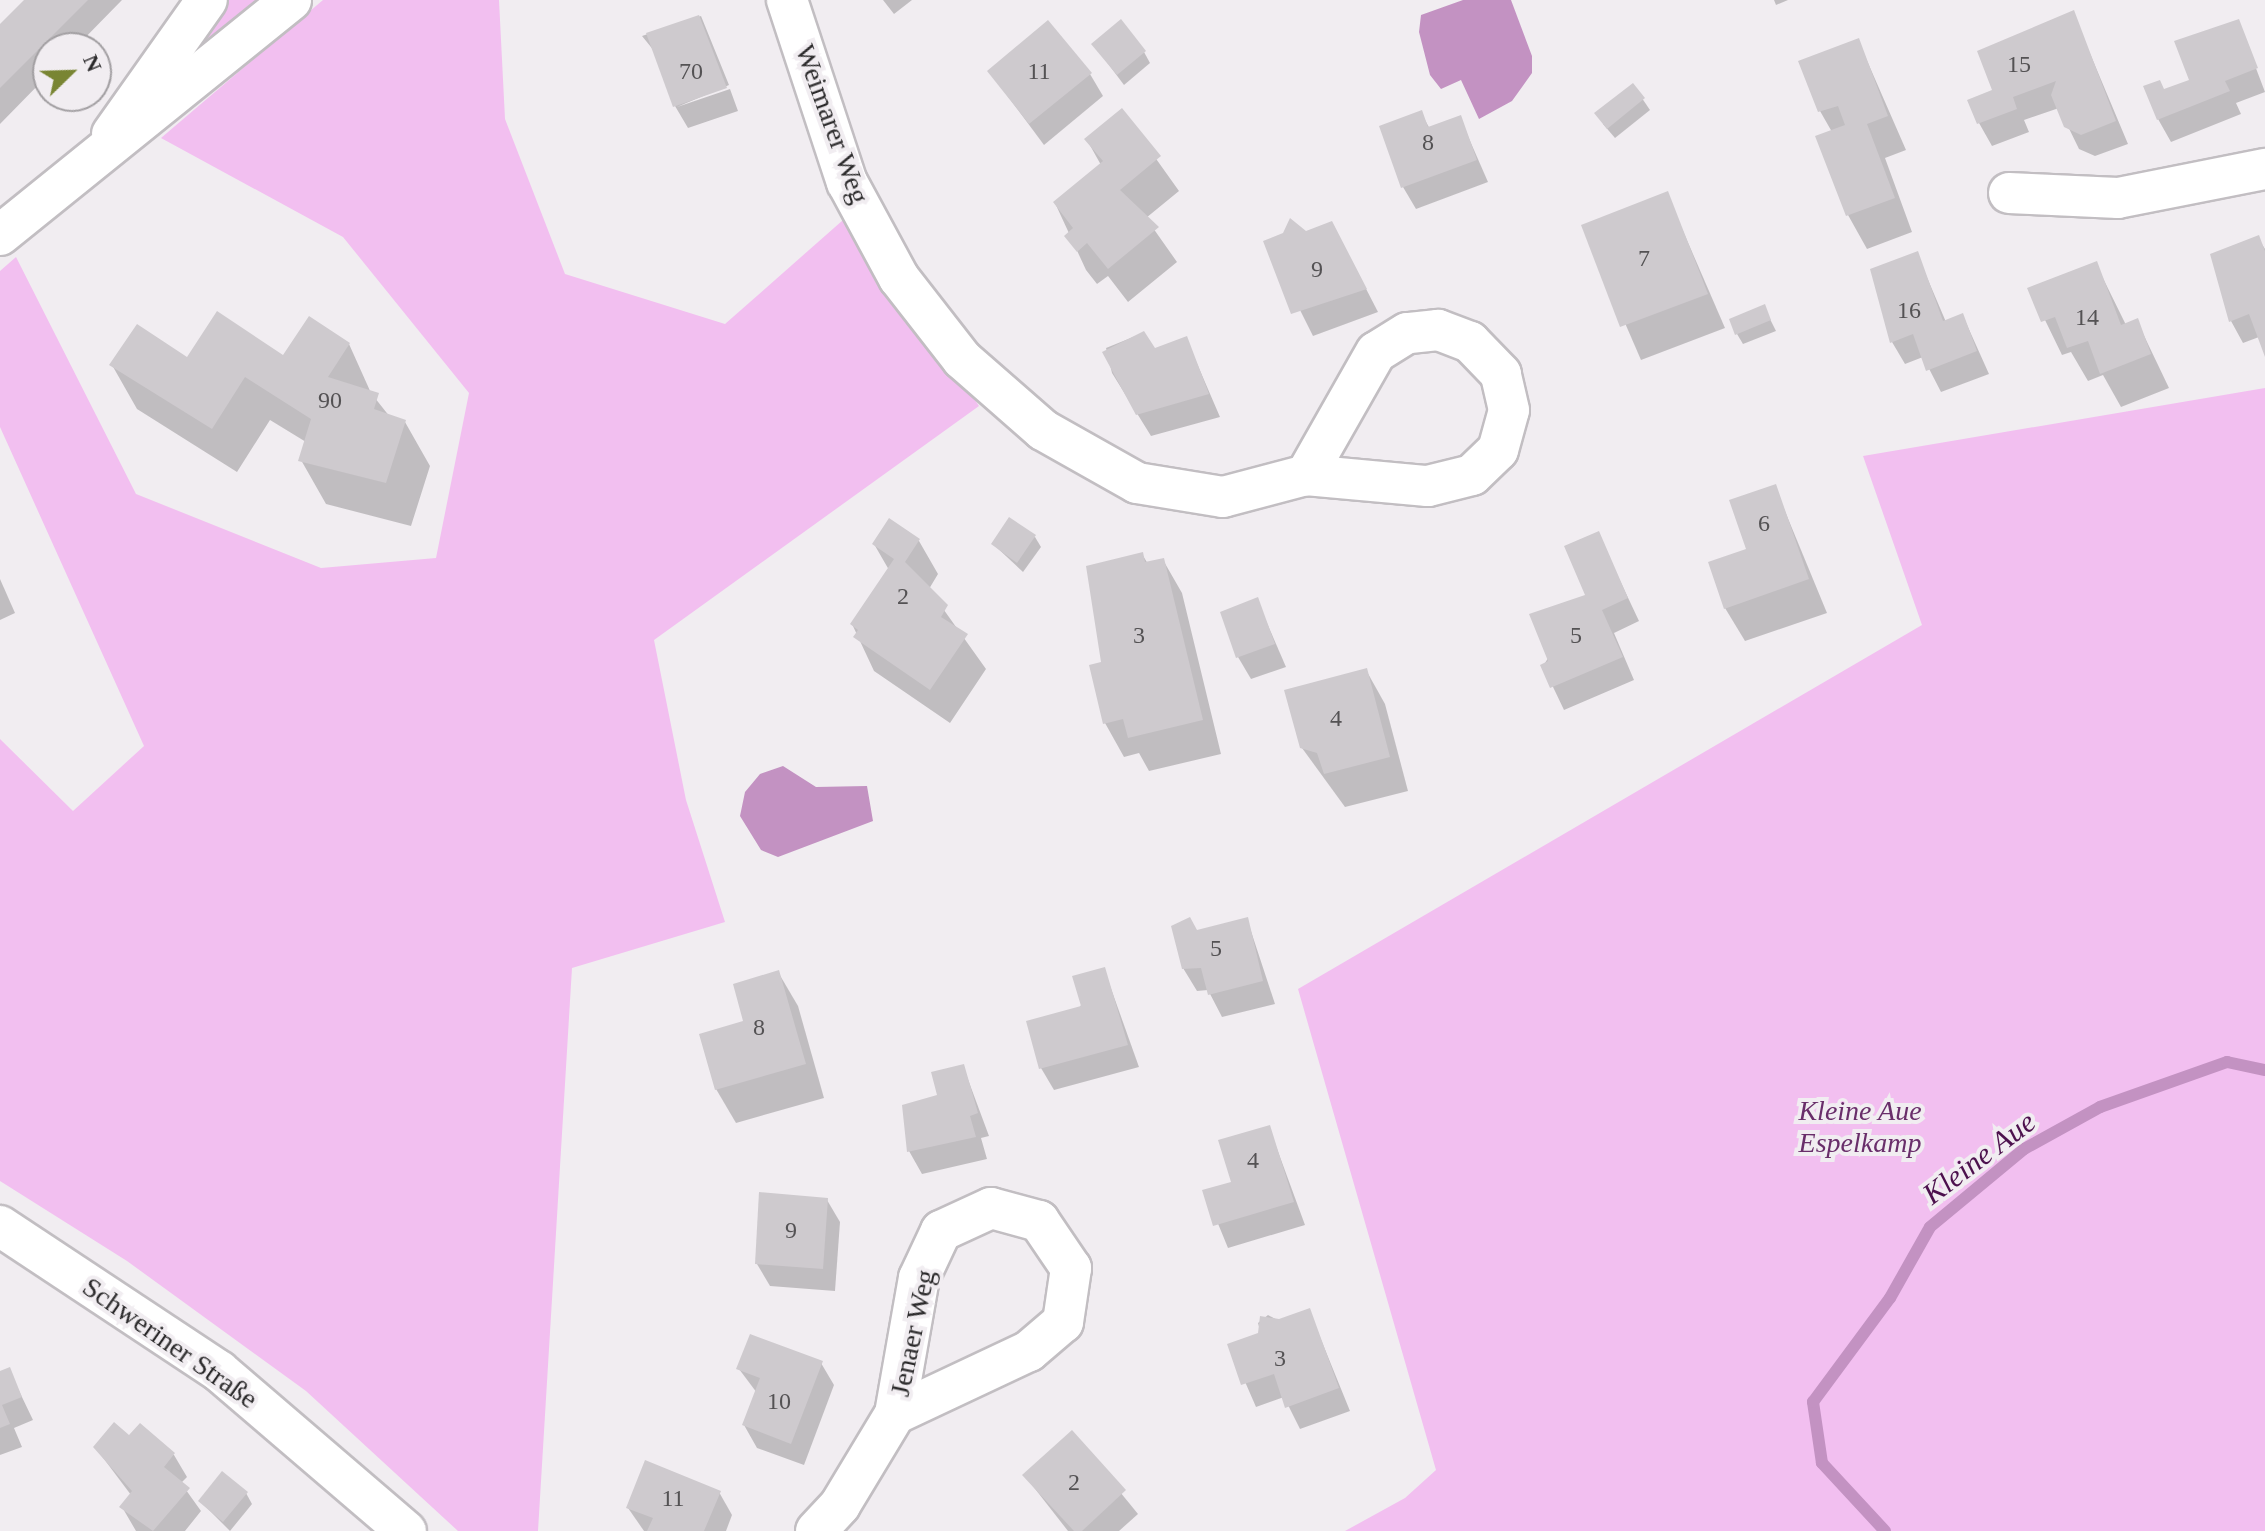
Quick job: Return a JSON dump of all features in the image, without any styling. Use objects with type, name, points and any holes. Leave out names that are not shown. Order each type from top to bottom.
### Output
[{"type":"street","points":[[104,148],[143,82],[207,0]]},
{"type":"street","points":[[0,235],[291,0]]},
{"type":"street","name":"Weimarer Weg","points":[[787,0],[847,182],[899,278],[962,359],[1043,430],[1137,483],[1223,497],[1306,475],[1428,486],[1472,475],[1498,450],[1509,410],[1501,374],[1470,342],[1438,330],[1407,333],[1376,352],[1306,475]]},
{"type":"street","points":[[2009,193],[2118,198],[2265,169]]},
{"type":"street","name":"Jenaer Weg","points":[[816,1531],[840,1505],[895,1414],[919,1278],[941,1231],[991,1208],[1039,1221],[1071,1268],[1063,1322],[1029,1351],[895,1414]]},
{"type":"street","name":"Schweriner Straße","points":[[0,1226],[219,1371],[406,1531]]},
{"type":"green space","points":[[223,0],[266,0],[173,70]]},
{"type":"green space","points":[[323,0],[499,0],[505,119],[565,274],[725,324],[851,213],[979,406],[654,640],[686,800],[725,922],[572,968],[538,1531],[458,1531],[306,1391],[127,1261],[0,1181],[0,739],[73,811],[144,746],[0,427],[0,271],[16,257],[136,494],[321,568],[436,558],[469,393],[343,237],[161,138]]},
{"type":"green space","name":"Kleine Aue Espelkamp","points":[[2265,388],[2265,1531],[1345,1531],[1405,1498],[1436,1470],[1298,989],[1922,625],[1863,456]]},
{"type":"shaded area","points":[[1463,0],[1511,0],[1532,56],[1532,73],[1512,101],[1479,119],[1461,80],[1441,89],[1430,75],[1419,32],[1421,15]]},
{"type":"shaded area","points":[[783,766],[816,787],[867,786],[873,821],[778,857],[761,850],[740,816],[745,792],[760,774]]},
{"type":"building","points":[[24,0],[88,0],[56,32],[32,32],[32,56],[0,88],[0,24]]},
{"type":"building","points":[[2074,10],[2116,121],[2081,135],[2064,127],[2051,95],[2056,81],[2013,97],[2017,109],[1977,124],[1967,100],[1992,90],[1977,51]]},
{"type":"building","points":[[699,15],[727,88],[673,107],[646,33]]},
{"type":"building","points":[[1121,19],[1146,51],[1117,75],[1091,44]]},
{"type":"building","points":[[2239,19],[2258,68],[2225,81],[2230,91],[2157,120],[2143,86],[2160,80],[2164,89],[2189,80],[2174,41]]},
{"type":"building","points":[[1048,20],[1092,73],[1029,124],[987,71]]},
{"type":"building","points":[[1859,38],[1888,116],[1867,124],[1895,198],[1846,216],[1815,136],[1845,125],[1838,106],[1818,112],[1798,61]]},
{"type":"building","points":[[1633,83],[1645,98],[1607,129],[1594,113]]},
{"type":"building","points":[[1122,108],[1161,156],[1120,190],[1159,227],[1108,269],[1087,243],[1077,252],[1064,236],[1073,228],[1053,202],[1103,161],[1084,139]]},
{"type":"building","points":[[1422,110],[1428,127],[1461,115],[1477,160],[1401,188],[1379,126]]},
{"type":"building","points":[[1668,191],[1708,294],[1620,327],[1581,225]]},
{"type":"building","points":[[1290,218],[1306,231],[1332,221],[1367,289],[1291,314],[1263,241],[1283,233]]},
{"type":"building","points":[[2259,235],[2265,251],[2265,357],[2249,314],[2229,322],[2210,254]]},
{"type":"building","points":[[1918,251],[1943,321],[1963,313],[1977,351],[1926,371],[1913,334],[1890,343],[1870,269]]},
{"type":"building","points":[[2097,261],[2121,325],[2138,318],[2151,354],[2100,374],[2088,341],[2067,348],[2055,317],[2041,322],[2027,288]]},
{"type":"building","points":[[1765,304],[1771,320],[1735,335],[1729,319]]},
{"type":"building","points":[[217,311],[283,355],[309,316],[350,343],[328,377],[379,393],[374,409],[406,420],[386,483],[298,461],[311,419],[245,377],[212,429],[109,365],[137,324],[187,357]]},
{"type":"building","points":[[1144,331],[1155,348],[1187,336],[1209,394],[1136,415],[1102,352]]},
{"type":"building","points":[[1776,484],[1809,579],[1724,609],[1708,562],[1746,549],[1729,500]]},
{"type":"building","points":[[1009,517],[1036,535],[1017,563],[991,544]]},
{"type":"building","points":[[889,518],[920,539],[905,562],[948,605],[941,617],[968,634],[930,690],[853,637],[858,630],[850,624],[894,559],[872,544]]},
{"type":"building","points":[[1599,531],[1628,598],[1602,610],[1623,657],[1550,688],[1540,665],[1548,661],[1529,614],[1585,595],[1564,546]]},
{"type":"building","points":[[1143,552],[1145,562],[1164,558],[1203,720],[1128,738],[1123,719],[1103,724],[1089,665],[1101,662],[1086,566]]},
{"type":"building","points":[[1258,597],[1275,644],[1236,658],[1220,612]]},
{"type":"building","points":[[1367,668],[1390,757],[1324,774],[1317,753],[1300,748],[1284,690]]},
{"type":"building","points":[[1190,917],[1197,930],[1248,917],[1263,981],[1208,995],[1201,968],[1182,969],[1171,926]]},
{"type":"building","points":[[1105,967],[1128,1045],[1039,1069],[1026,1021],[1081,1006],[1072,976]]},
{"type":"building","points":[[779,970],[806,1064],[715,1090],[699,1034],[743,1021],[733,984]]},
{"type":"building","points":[[964,1064],[978,1113],[970,1116],[976,1137],[907,1152],[902,1105],[937,1095],[931,1072]]},
{"type":"building","points":[[1270,1125],[1294,1202],[1213,1226],[1202,1190],[1231,1182],[1218,1140]]},
{"type":"building","points":[[759,1192],[828,1198],[823,1269],[755,1264]]},
{"type":"building","points":[[1310,1308],[1339,1388],[1285,1408],[1274,1374],[1241,1385],[1227,1344],[1258,1333],[1260,1316],[1279,1319]]},
{"type":"building","points":[[750,1334],[823,1361],[791,1444],[742,1425],[760,1378],[736,1369]]},
{"type":"building","points":[[10,1367],[22,1397],[2,1405],[10,1424],[0,1428],[0,1371]]},
{"type":"building","points":[[114,1422],[129,1435],[140,1423],[175,1453],[164,1467],[190,1488],[153,1531],[119,1507],[132,1491],[93,1447]]},
{"type":"building","points":[[1072,1430],[1126,1490],[1082,1531],[1074,1531],[1022,1475]]},
{"type":"building","points":[[645,1460],[721,1491],[704,1531],[647,1531],[653,1518],[626,1508]]},
{"type":"building","points":[[222,1471],[248,1492],[223,1522],[198,1501]]},
{"type":"waterway","name":"Kleine Aue","points":[[1885,1531],[1822,1463],[1813,1402],[1890,1298],[1930,1227],[2024,1149],[2100,1107],[2227,1062],[2265,1070]]}]
